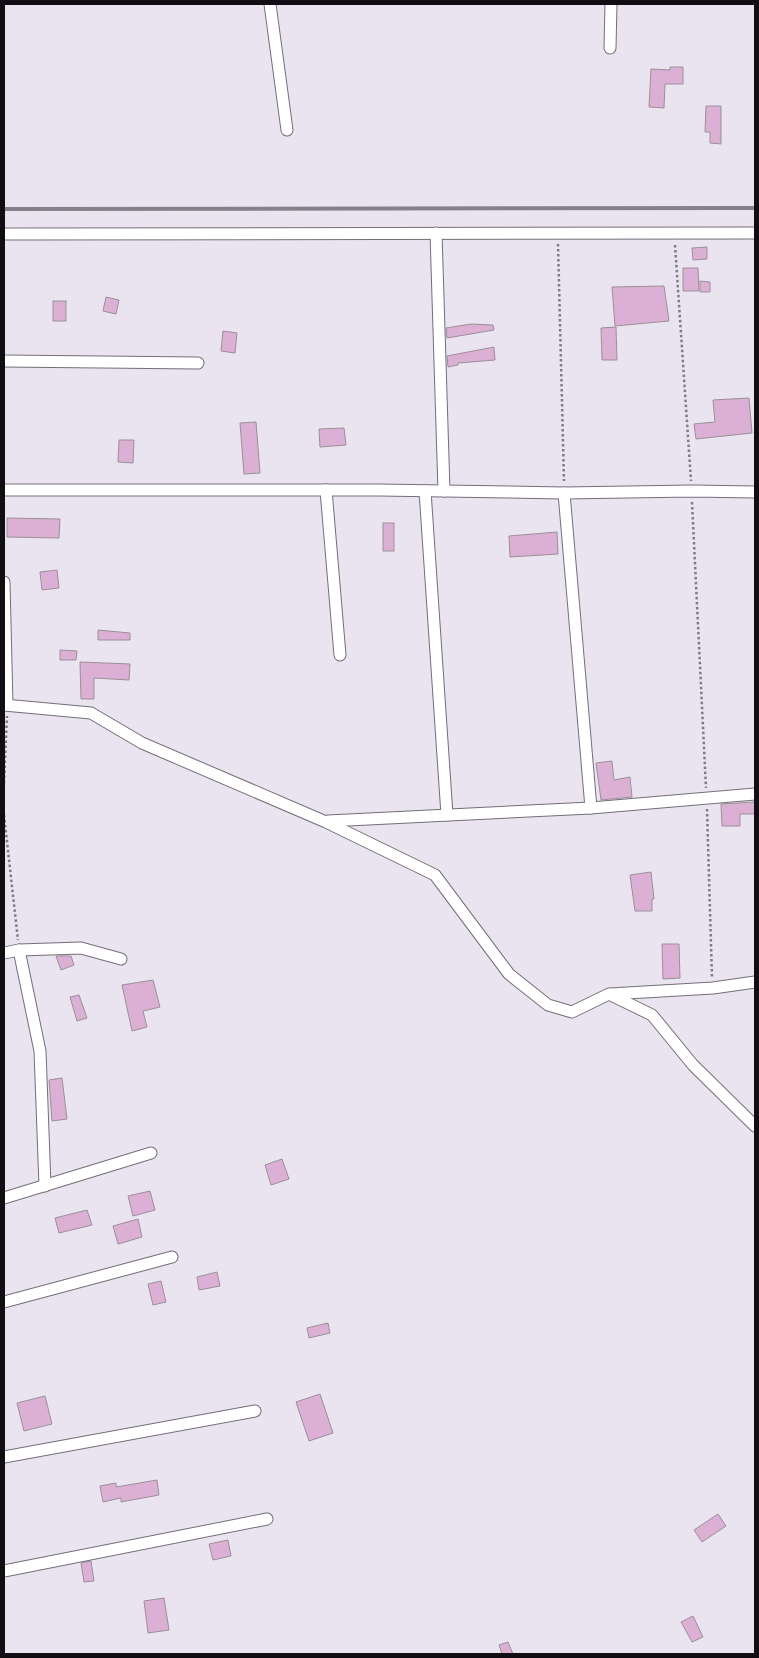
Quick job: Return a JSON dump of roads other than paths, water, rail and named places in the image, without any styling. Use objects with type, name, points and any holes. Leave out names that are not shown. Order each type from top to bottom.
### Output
[{"type":"street","points":[[270,4],[287,130]]},
{"type":"street","points":[[610,48],[611,4]]},
{"type":"street","points":[[436,233],[444,491]]},
{"type":"street","points":[[4,234],[755,233]]},
{"type":"street","points":[[4,361],[198,363]]},
{"type":"street","points":[[4,490],[326,490],[564,493],[755,492]]},
{"type":"street","points":[[326,490],[340,655]]},
{"type":"street","points":[[425,491],[447,815]]},
{"type":"street","points":[[564,493],[591,808]]},
{"type":"street","points":[[4,582],[5,705],[90,714],[142,743],[326,822],[435,875],[509,974],[548,1005],[572,1012],[609,994],[713,988],[755,982]]},
{"type":"street","points":[[326,822],[591,808],[755,794]]},
{"type":"street","points":[[4,953],[19,950],[81,948],[121,959]]},
{"type":"street","points":[[19,950],[40,1051],[45,1186]]},
{"type":"street","points":[[609,994],[652,1015],[693,1065],[755,1126]]},
{"type":"street","points":[[4,1198],[151,1154]]},
{"type":"street","points":[[4,1302],[172,1257]]},
{"type":"street","points":[[4,1457],[255,1411]]},
{"type":"street","points":[[4,1571],[267,1518]]},
{"type":"railway","points":[[4,209],[755,208]]}]
